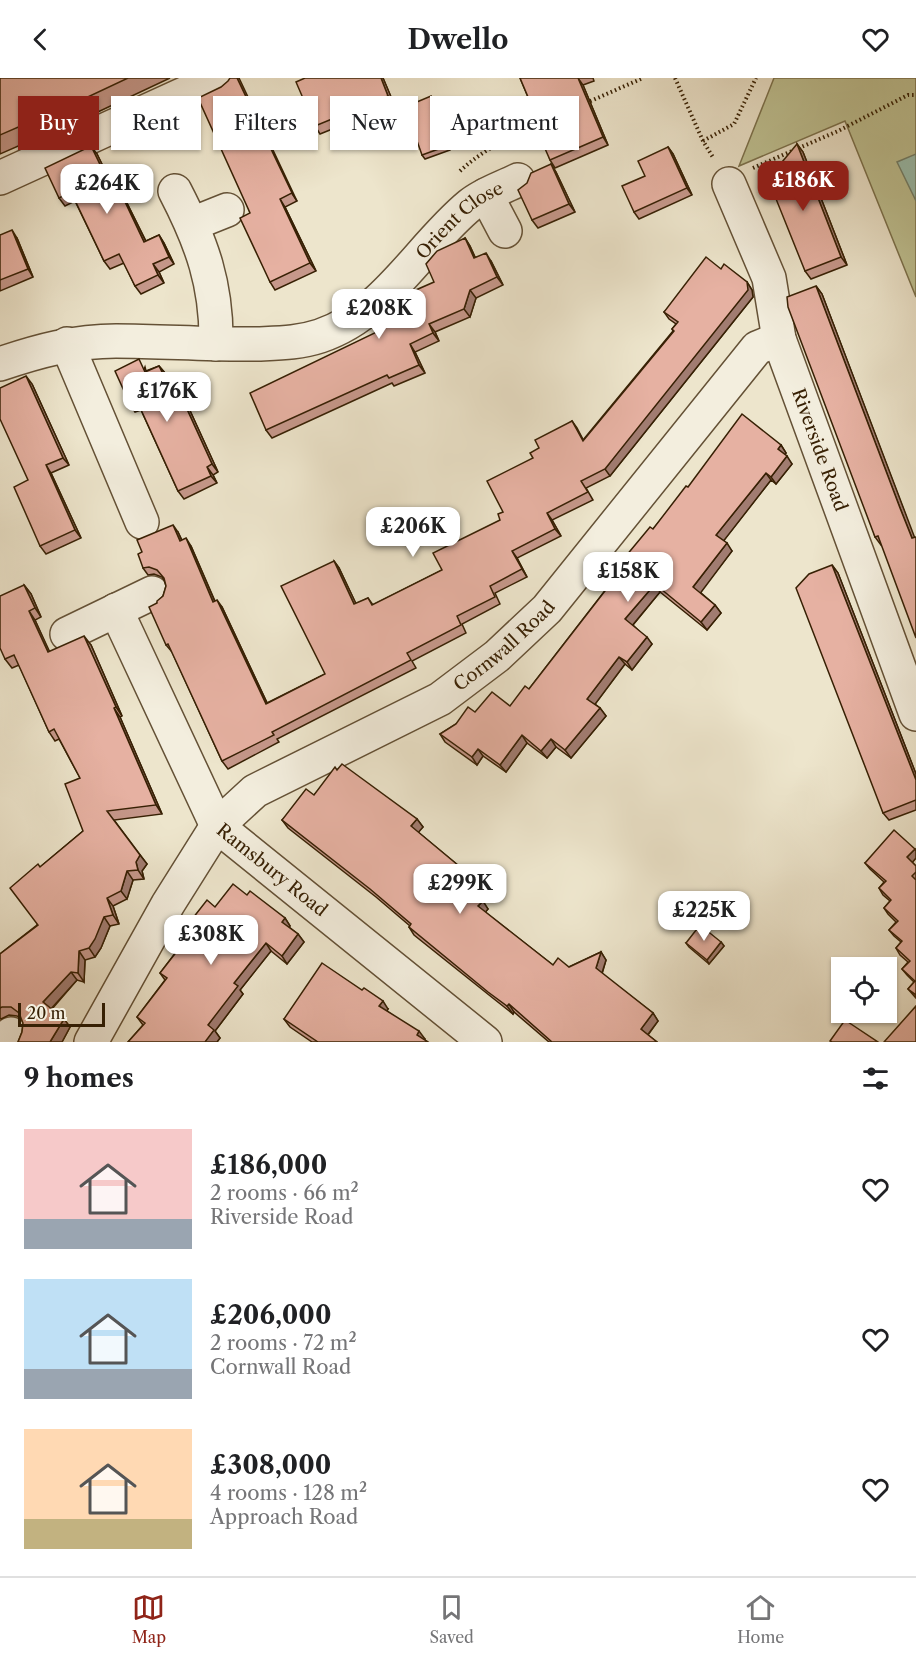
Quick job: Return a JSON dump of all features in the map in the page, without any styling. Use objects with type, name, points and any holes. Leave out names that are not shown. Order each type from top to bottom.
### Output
[{"type":"street","points":[[0,178],[219,78]]},
{"type":"street","name":"Orient Close","points":[[0,364],[67,344],[114,341],[216,344],[298,343],[322,335],[344,325],[375,303],[471,203],[518,180]]},
{"type":"street","name":"Riverside Road","points":[[729,184],[769,278],[779,339],[916,714]]},
{"type":"street","points":[[175,191],[192,224],[210,279],[216,319],[216,344]]},
{"type":"street","points":[[486,195],[505,231]]},
{"type":"street","points":[[192,224],[227,210]]},
{"type":"street","name":"Cornwall Road","points":[[91,1042],[168,904],[217,826],[255,791],[440,699],[498,656],[547,609],[757,348],[779,339]]},
{"type":"street","points":[[67,344],[142,522]]},
{"type":"street","points":[[66,634],[152,593]]},
{"type":"street","name":"Ramsbury Road","points":[[116,610],[217,826],[485,1042]]},
{"type":"path","points":[[579,106],[643,78]]},
{"type":"path","points":[[675,78],[703,141],[734,124],[756,78]]},
{"type":"path","points":[[729,184],[746,171],[838,131],[908,94],[916,94]]},
{"type":"path","points":[[453,178],[488,150]]},
{"type":"shaded area","points":[[774,78],[916,78],[916,297],[845,121],[739,166]]},
{"type":"shaded area","points":[[916,154],[916,201],[897,162]]},
{"type":"building","points":[[0,78],[128,78],[90,96],[18,96],[18,127],[0,135]]},
{"type":"building","points":[[230,78],[237,78],[246,96],[213,96],[213,131],[201,105],[201,97]]},
{"type":"building","points":[[305,78],[381,78],[388,96],[330,96],[330,120],[318,125],[318,96],[302,96],[296,82]]},
{"type":"building","points":[[520,78],[578,78],[603,137],[579,147],[579,96],[528,96]]},
{"type":"building","points":[[430,96],[430,150],[436,150],[422,155],[418,144],[418,102]]},
{"type":"building","points":[[797,144],[841,257],[805,271],[768,179]]},
{"type":"building","points":[[668,147],[687,188],[634,212],[622,186],[645,176],[638,161]]},
{"type":"building","points":[[83,150],[93,150],[111,187],[117,185],[144,242],[159,235],[169,257],[153,264],[158,275],[135,286],[119,254],[104,261],[71,192],[59,198],[45,168]]},
{"type":"building","points":[[222,150],[271,150],[292,193],[280,199],[310,263],[270,282],[240,218],[250,213]]},
{"type":"building","points":[[546,150],[573,150],[550,160]]},
{"type":"building","points":[[551,164],[569,204],[532,220],[518,190],[527,183],[531,173]]},
{"type":"building","points":[[12,230],[28,269],[0,280],[0,235]]},
{"type":"building","points":[[465,238],[474,258],[486,253],[497,277],[470,290],[464,309],[429,324],[433,333],[410,344],[419,365],[389,378],[387,375],[266,430],[250,393],[381,330],[374,315],[411,298],[409,293],[434,282],[426,264],[437,251]]},
{"type":"building","points":[[706,257],[721,269],[724,264],[747,282],[748,290],[605,469],[581,481],[588,492],[547,513],[555,529],[512,551],[522,569],[490,586],[495,597],[457,616],[461,625],[407,653],[411,660],[272,732],[274,735],[222,761],[149,607],[163,596],[166,586],[164,578],[157,570],[149,567],[143,568],[138,554],[142,552],[137,540],[173,525],[180,541],[186,538],[213,602],[217,600],[266,704],[325,674],[281,586],[334,561],[354,604],[368,598],[372,605],[442,570],[433,553],[500,520],[498,514],[503,512],[487,481],[533,458],[530,453],[539,448],[535,440],[572,421],[583,441],[674,331],[672,329],[678,322],[664,312]]},
{"type":"building","points":[[816,286],[900,508],[912,538],[916,537],[916,638],[878,536],[875,537],[788,307],[787,297]]},
{"type":"building","points":[[139,359],[145,372],[159,366],[169,386],[175,383],[212,464],[207,467],[211,476],[178,491],[137,401],[130,404],[115,371]]},
{"type":"building","points":[[26,376],[63,458],[46,465],[75,530],[40,546],[14,487],[28,480],[0,419],[0,388]]},
{"type":"building","points":[[742,414],[781,445],[778,449],[787,456],[771,477],[766,473],[716,535],[727,543],[693,587],[715,605],[701,622],[655,584],[625,619],[647,637],[627,662],[619,657],[587,699],[600,708],[565,750],[551,739],[541,751],[522,735],[500,765],[478,749],[472,757],[440,734],[456,724],[468,707],[475,712],[492,692],[510,706],[525,686],[529,689],[615,578],[611,574],[650,527],[653,529],[686,486],[688,487]]},
{"type":"building","points":[[832,565],[916,780],[916,800],[883,813],[796,588],[809,574]]},
{"type":"building","points":[[24,585],[35,608],[29,611],[48,652],[84,636],[156,805],[107,811],[140,855],[136,862],[138,870],[127,871],[121,891],[107,898],[113,915],[104,917],[89,948],[79,951],[78,973],[71,972],[43,1002],[64,1019],[50,1042],[18,1042],[23,1023],[19,1013],[11,1007],[0,1008],[0,954],[38,925],[10,888],[38,864],[40,867],[83,831],[65,784],[80,778],[54,729],[49,732],[14,655],[5,659],[0,648],[0,596]]},
{"type":"building","points":[[342,764],[417,819],[411,826],[477,881],[469,891],[483,901],[478,906],[553,965],[558,958],[569,967],[601,952],[596,968],[653,1013],[641,1029],[657,1042],[552,1042],[509,1004],[507,1006],[488,992],[409,927],[411,924],[370,889],[282,820],[306,789],[314,795],[335,767],[337,770]]},
{"type":"building","points":[[894,830],[915,849],[907,857],[916,866],[916,872],[912,876],[916,880],[916,995],[908,989],[915,981],[902,969],[910,961],[896,948],[902,941],[889,930],[898,921],[884,908],[891,900],[879,888],[886,881],[865,863]]},
{"type":"building","points":[[233,884],[247,895],[250,891],[285,918],[282,922],[298,934],[282,956],[266,943],[234,983],[238,986],[208,1025],[214,1030],[205,1042],[128,1042],[145,1023],[137,1017],[167,978],[160,973],[188,937],[182,932],[207,900],[215,907]]},
{"type":"building","points":[[700,925],[721,942],[707,960],[686,943]]},
{"type":"building","points":[[322,963],[383,1001],[379,1006],[419,1031],[417,1035],[428,1042],[318,1042],[284,1019]]},
{"type":"building","points":[[916,1006],[916,1042],[884,1042]]},
{"type":"building","points":[[843,1023],[850,1023],[878,1042],[832,1042],[830,1041]]}]
